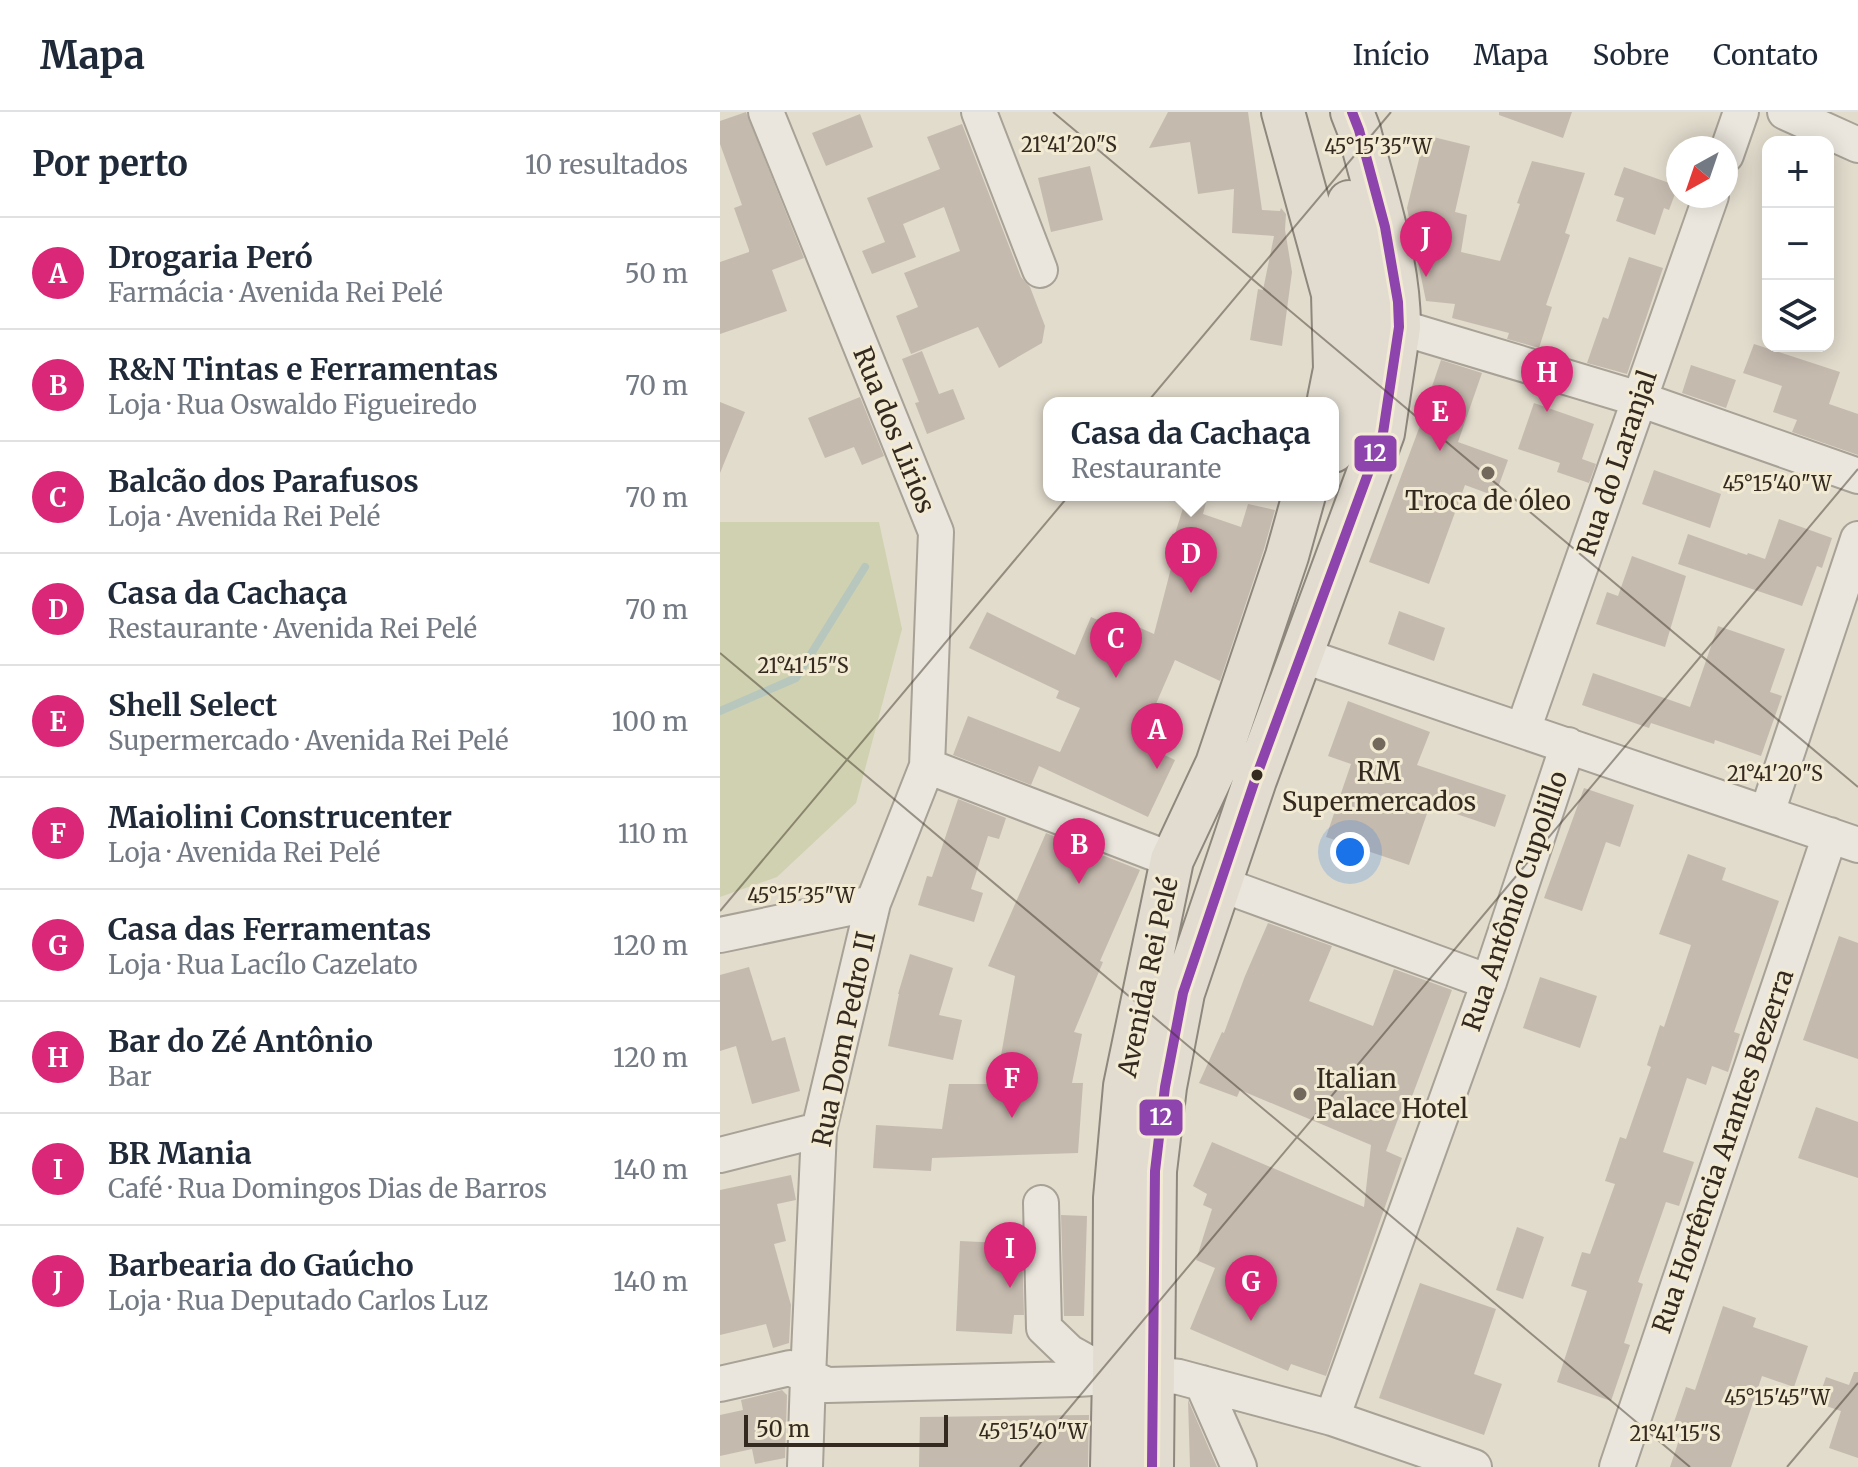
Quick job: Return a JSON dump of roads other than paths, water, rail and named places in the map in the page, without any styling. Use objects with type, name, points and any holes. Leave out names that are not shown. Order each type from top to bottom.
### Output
[{"type":"main road","points":[[1284,112],[1322,185],[1386,285],[1399,320]]},
{"type":"main road","points":[[1284,112],[1333,294],[1335,369],[1329,397]]},
{"type":"main road","points":[[1325,112],[1361,244],[1366,296],[1366,332],[1356,394],[1339,436]]},
{"type":"main road","name":"Avenida Rei Pelé","points":[[1112,1467],[1133,1376],[1165,1087],[1183,993],[1255,780],[1383,433],[1399,320],[1392,259],[1352,112]]},
{"type":"main road","points":[[1287,556],[1302,501]]},
{"type":"main road","points":[[1287,556],[1313,501]]},
{"type":"main road","name":"Avenida Rei Pelé","points":[[1152,1467],[1133,1376],[1115,1198],[1125,1086],[1172,860],[1217,764],[1287,556]]},
{"type":"street","name":"Rua dos Lirios","points":[[766,112],[936,532],[927,766]]},
{"type":"street","points":[[979,112],[1040,270]]},
{"type":"street","points":[[1733,136],[1741,112]]},
{"type":"street","points":[[1785,112],[1858,145]]},
{"type":"street","name":"Rua do Laranjal","points":[[1523,730],[1707,208]]},
{"type":"street","points":[[1399,320],[1639,399],[1858,476]]},
{"type":"street","points":[[1767,813],[1858,539]]},
{"type":"street","points":[[1301,655],[1844,840]]},
{"type":"street","name":"Rua Antônio Cupolillo","points":[[1332,1418],[1489,982],[1568,745]]},
{"type":"street","points":[[927,766],[1172,860]]},
{"type":"street","name":"Rua Dom Pedro II","points":[[805,1467],[819,1130],[873,903],[927,766]]},
{"type":"street","name":"Rua Hortência Arantes Bezerra","points":[[1617,1467],[1844,840]]},
{"type":"street","points":[[1220,884],[1489,982]]},
{"type":"street","points":[[720,935],[873,903]]},
{"type":"street","points":[[720,1155],[819,1130]]},
{"type":"street","points":[[1041,1203],[1044,1328],[1069,1352],[1133,1376]]},
{"type":"street","points":[[720,1384],[790,1368],[827,1385],[1179,1377],[1332,1418],[1474,1467]]},
{"type":"street","points":[[1202,1383],[1239,1467]]},
{"type":"waterway","points":[[720,711],[796,678],[865,567]]},
{"type":"place","name":"Barbearia do Gaúcho","points":[[1426,277]]},
{"type":"place","name":"Bar do Zé Antônio","points":[[1547,412]]},
{"type":"place","name":"Shell Select","points":[[1440,451]]},
{"type":"place","name":"Troca de óleo","points":[[1488,473]]},
{"type":"place","name":"Casa da Cachaça","points":[[1191,593]]},
{"type":"place","name":"Balcão dos Parafusos","points":[[1116,678]]},
{"type":"place","name":"RM Supermercados","points":[[1379,744]]},
{"type":"place","name":"Drogaria Peró","points":[[1157,769]]},
{"type":"place","name":"R&N Tintas e Ferramentas","points":[[1079,884]]},
{"type":"place","name":"Italian Palace Hotel","points":[[1300,1094]]},
{"type":"place","name":"Maiolini Construcenter","points":[[1012,1118]]},
{"type":"place","name":"BR Mania","points":[[1010,1288]]},
{"type":"place","name":"Casa das Ferramentas","points":[[1251,1321]]}]
